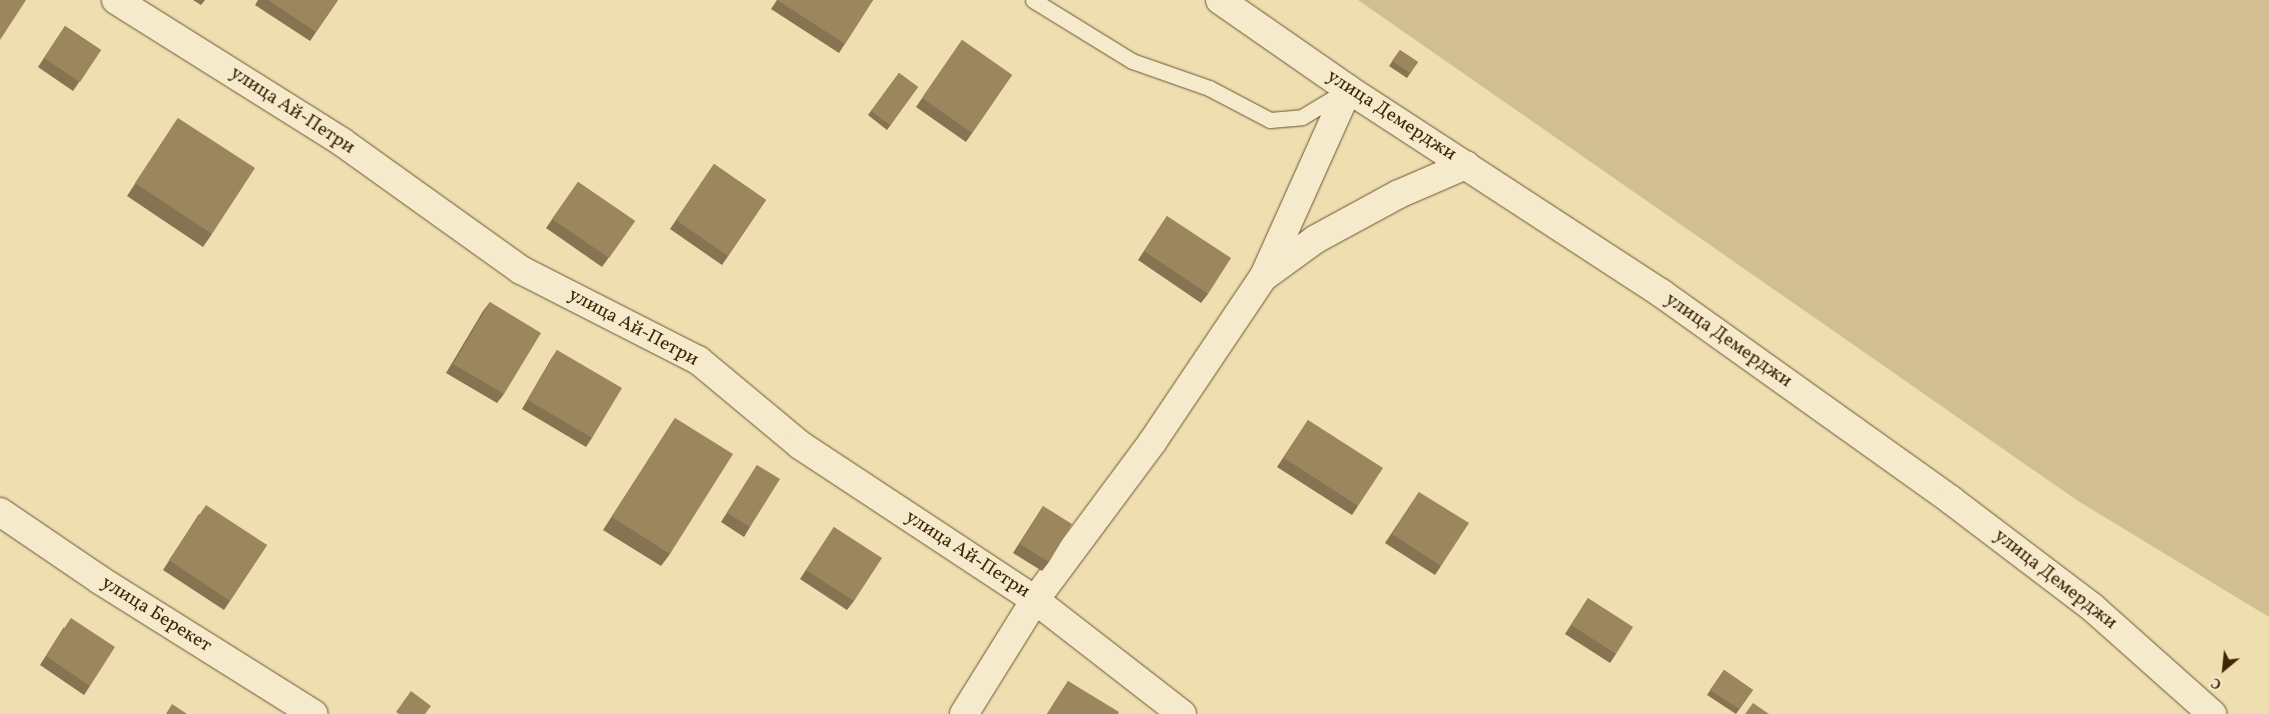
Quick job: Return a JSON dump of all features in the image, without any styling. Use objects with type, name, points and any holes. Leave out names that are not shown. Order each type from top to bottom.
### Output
[{"type":"street","name":"улица Ай-Петри","points":[[116,0],[342,142],[521,270],[698,360],[800,445],[1035,600],[1182,714]]},
{"type":"street","name":"улица Демерджи","points":[[1220,0],[1348,89],[1661,293],[1951,500],[2092,606],[2212,714]]},
{"type":"street","points":[[964,714],[1035,600],[1153,441],[1264,276],[1348,89]]},
{"type":"street","points":[[1264,276],[1316,239],[1399,194],[1466,165]]},
{"type":"street","name":"улица Берекет","points":[[0,512],[100,580],[314,714]]},
{"type":"lane","points":[[1033,0],[1132,61],[1209,88],[1270,120],[1302,117],[1348,89]]},
{"type":"shaded area","points":[[1358,0],[2269,0],[2269,617],[2078,501]]},
{"type":"building","points":[[0,0],[26,0],[0,40]]},
{"type":"building","points":[[268,0],[338,0],[316,32]]},
{"type":"building","points":[[777,0],[873,0],[845,44]]},
{"type":"building","points":[[65,26],[101,50],[80,82],[44,58]]},
{"type":"building","points":[[962,40],[1012,75],[972,133],[922,98]]},
{"type":"building","points":[[1400,50],[1418,62],[1410,73],[1392,61]]},
{"type":"building","points":[[899,73],[918,87],[890,125],[871,111]]},
{"type":"building","points":[[178,118],[255,168],[212,234],[135,183]]},
{"type":"building","points":[[714,164],[766,200],[728,256],[676,220]]},
{"type":"building","points":[[578,182],[635,221],[609,258],[552,219]]},
{"type":"building","points":[[1167,216],[1231,258],[1208,294],[1144,251]]},
{"type":"building","points":[[490,302],[541,333],[504,394],[453,364]]},
{"type":"building","points":[[557,350],[622,388],[592,438],[528,400]]},
{"type":"building","points":[[675,418],[733,454],[670,554],[612,517]]},
{"type":"building","points":[[1308,420],[1383,468],[1358,506],[1284,458]]},
{"type":"building","points":[[757,465],[780,479],[750,527],[727,513]]},
{"type":"building","points":[[1419,492],[1469,523],[1441,566],[1392,534]]},
{"type":"building","points":[[206,505],[267,545],[230,601],[169,560]]},
{"type":"building","points":[[1043,506],[1072,524],[1049,562],[1020,544]]},
{"type":"building","points":[[834,527],[882,558],[854,601],[806,570]]},
{"type":"building","points":[[1588,598],[1633,627],[1616,654],[1571,625]]},
{"type":"building","points":[[71,618],[115,647],[90,686],[46,656]]},
{"type":"building","points":[[1724,670],[1753,690],[1739,709],[1710,690]]},
{"type":"building","points":[[1068,681],[1119,712],[1118,714],[1047,714]]},
{"type":"building","points":[[411,691],[431,706],[425,714],[399,714],[396,712]]},
{"type":"building","points":[[1753,703],[1769,714],[1745,714]]},
{"type":"building","points":[[172,704],[187,714],[166,714]]}]
